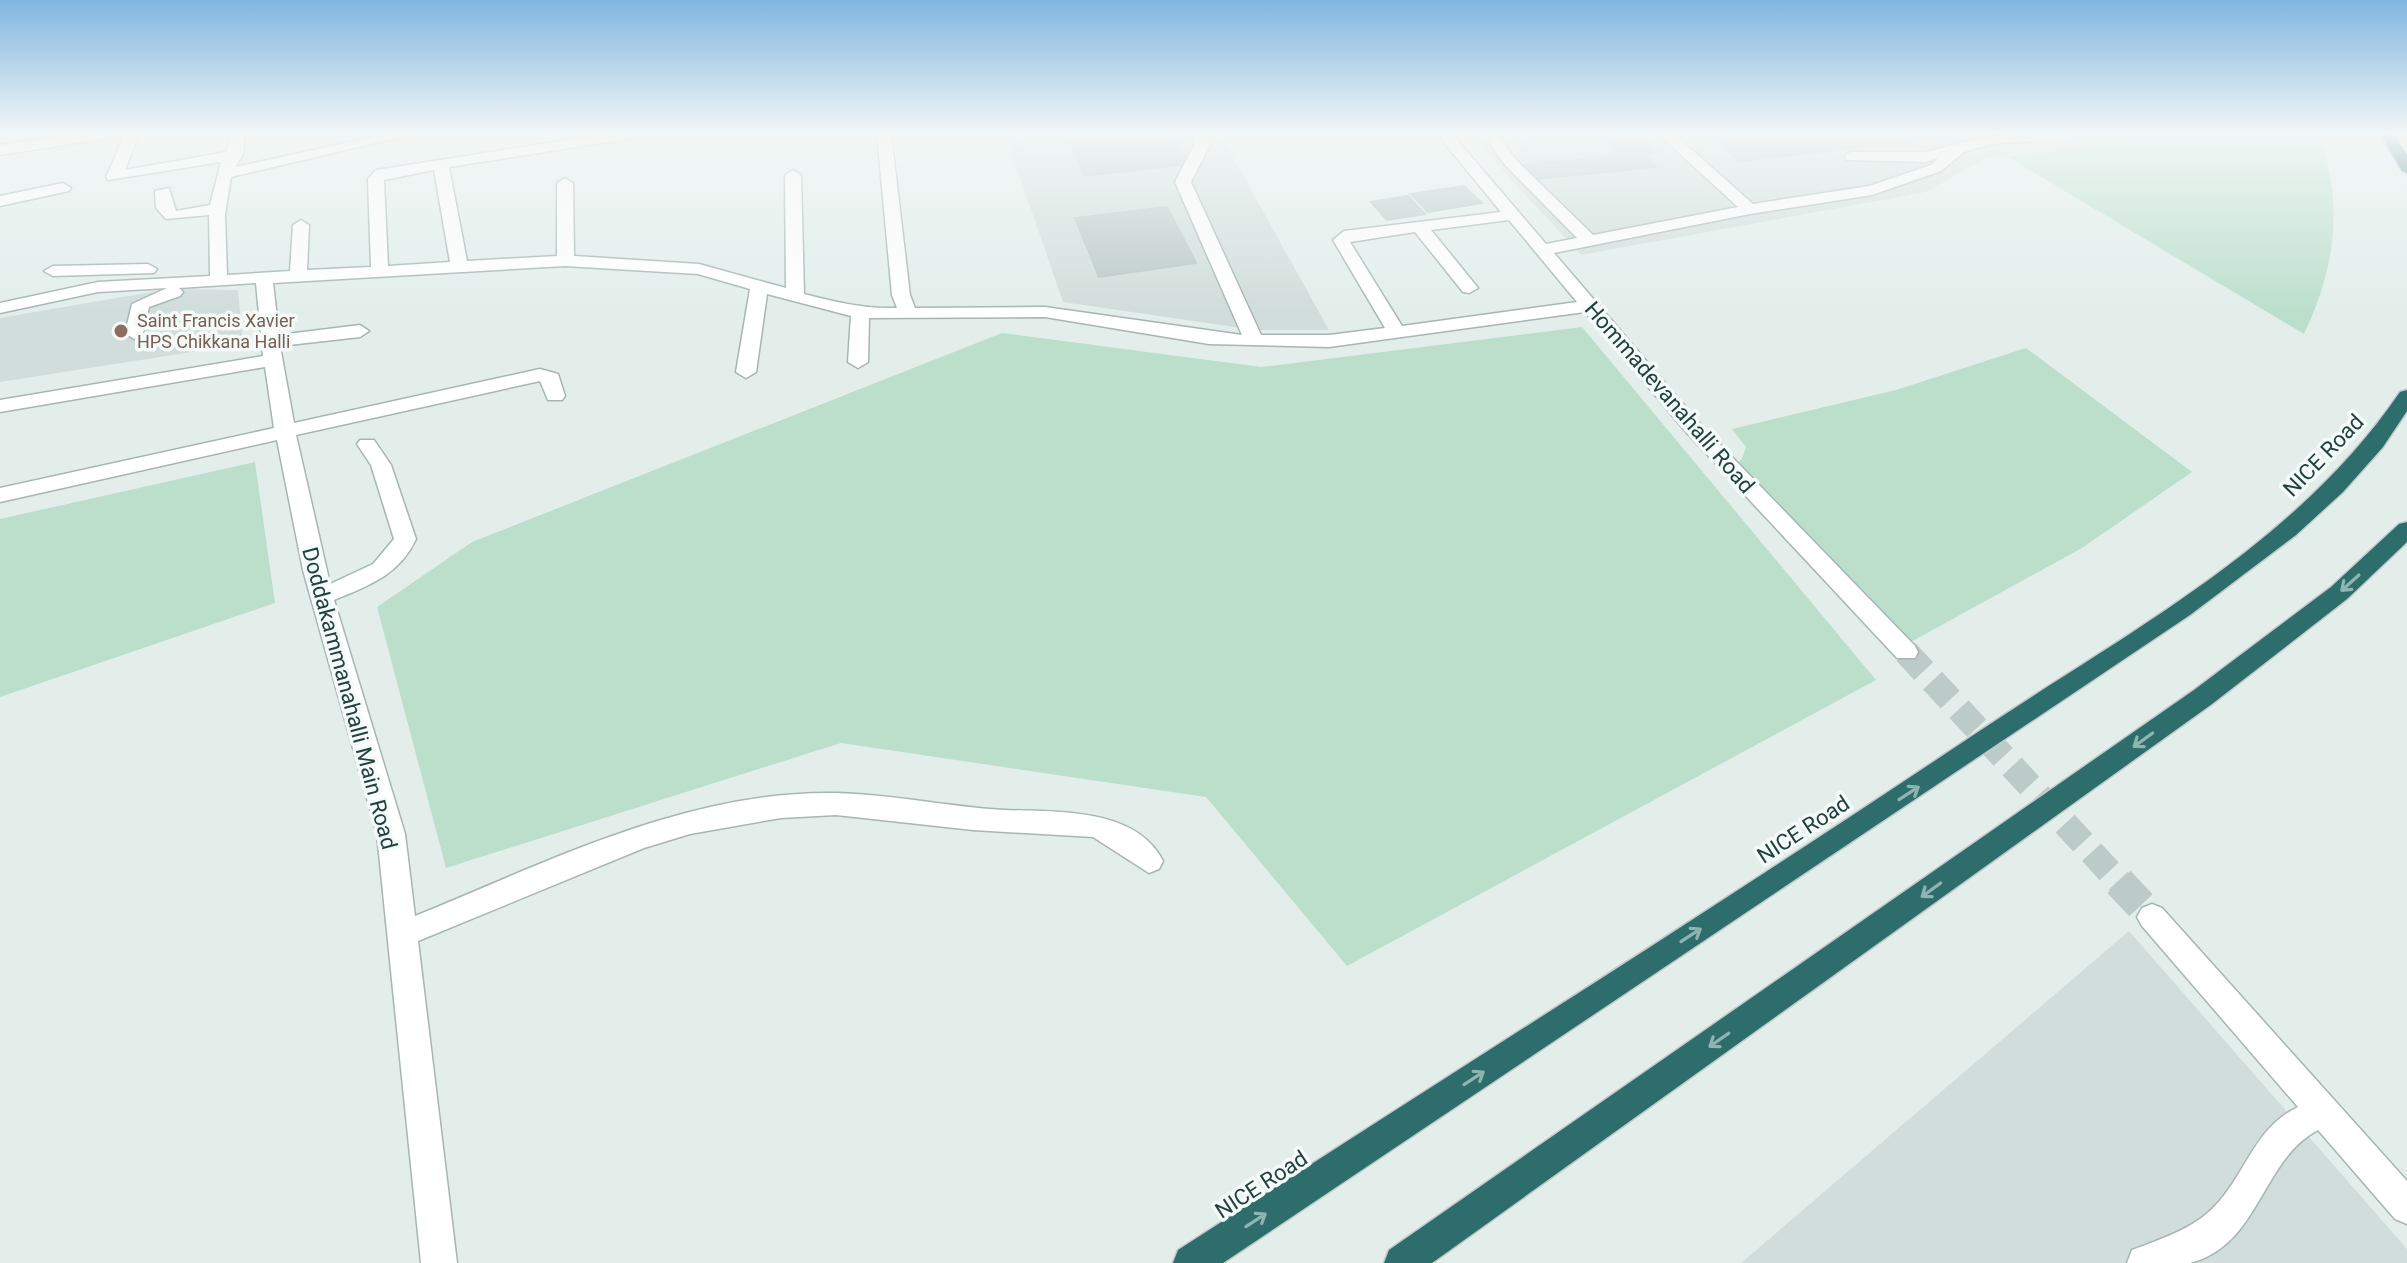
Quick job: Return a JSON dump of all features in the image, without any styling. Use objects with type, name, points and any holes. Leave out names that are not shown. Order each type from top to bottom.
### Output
[{"type":"highway","name":"NICE Road","points":[[1191,1263],[1927,780],[2235,570],[2314,508],[2361,460],[2394,420],[2407,396]]},
{"type":"highway","points":[[1402,1263],[2203,697],[2339,593],[2407,529]]},
{"type":"street","points":[[0,203],[42,193]]},
{"type":"street","points":[[163,193],[164,208],[172,216],[219,209]]},
{"type":"street","points":[[219,275],[216,234],[221,193]]},
{"type":"street","points":[[377,193],[380,269]]},
{"type":"street","points":[[446,193],[459,266]]},
{"type":"street","points":[[565,193],[568,246],[565,261]]},
{"type":"street","points":[[793,193],[795,297]]},
{"type":"street","points":[[890,193],[901,295],[908,315]]},
{"type":"street","points":[[1188,193],[1254,341]]},
{"type":"street","name":"Hommadevanahalli Road","points":[[1494,193],[1694,429],[1906,652]]},
{"type":"street","points":[[1541,193],[1589,240]]},
{"type":"street","points":[[1732,193],[1750,209]]},
{"type":"street","points":[[1542,250],[1750,209],[1853,193]]},
{"type":"street","points":[[1397,332],[1340,243],[1350,235],[1513,215]]},
{"type":"street","points":[[298,276],[301,225]]},
{"type":"street","points":[[1420,227],[1469,288]]},
{"type":"street","points":[[53,271],[264,279],[380,269],[565,261],[699,269],[759,288],[860,312],[908,315],[1045,312],[1209,338],[1254,341],[1329,341],[1590,306]]},
{"type":"street","points":[[134,333],[141,304],[219,275]]},
{"type":"street","name":"Doddakammanahalli Main Road","points":[[264,279],[285,431],[321,596],[391,834],[439,1263]]},
{"type":"street","points":[[0,308],[98,287],[198,283]]},
{"type":"street","points":[[746,372],[759,288]]},
{"type":"street","points":[[858,362],[860,312]]},
{"type":"street","points":[[0,406],[360,331]]},
{"type":"street","points":[[0,495],[540,375],[551,378],[555,396]]},
{"type":"street","points":[[321,596],[383,570],[401,550],[405,539],[381,465],[367,444]]},
{"type":"street","points":[[402,934],[666,829],[808,804],[1096,826],[1118,836],[1149,861]]},
{"type":"street","points":[[2152,917],[2407,1207]]},
{"type":"street","points":[[2145,1263],[2210,1235],[2229,1217],[2276,1140],[2304,1119],[2323,1111]]},
{"type":"shaded area","points":[[1025,193],[1253,193],[1329,330],[1255,330],[1063,302]]},
{"type":"shaded area","points":[[1524,193],[1921,193],[1581,255]]},
{"type":"shaded area","name":"Saint Francis Xavier HPS Chikkana Halli","points":[[169,289],[238,290],[243,344],[0,382],[0,318]]},
{"type":"shaded area","points":[[2129,931],[2407,1249],[2407,1263],[1741,1263]]},
{"type":"green space","points":[[2068,193],[2333,193],[2333,235],[2329,260],[2315,310],[2304,334]]},
{"type":"green space","points":[[1582,327],[1876,680],[1347,966],[1206,797],[841,743],[446,868],[377,607],[472,542],[1002,333],[1261,367]]},
{"type":"green space","points":[[2026,348],[2192,472],[2082,548],[1909,643],[1736,464],[1742,459],[1746,447],[1732,429],[1896,390]]},
{"type":"green space","points":[[255,462],[275,603],[0,697],[0,519]]},
{"type":"building","points":[[1471,193],[1482,203],[1428,212],[1411,194]]},
{"type":"building","points":[[1408,196],[1425,214],[1387,220],[1371,202]]},
{"type":"building","points":[[1167,207],[1196,263],[1099,277],[1075,218]]},
{"type":"tunnel","points":[[1906,652],[2121,884]]},
{"type":"tunnel","points":[[2119,882],[2152,917]]},
{"type":"place","name":"Saint Francis Xavier HPS Chikkana Halli","points":[[121,331]]}]
